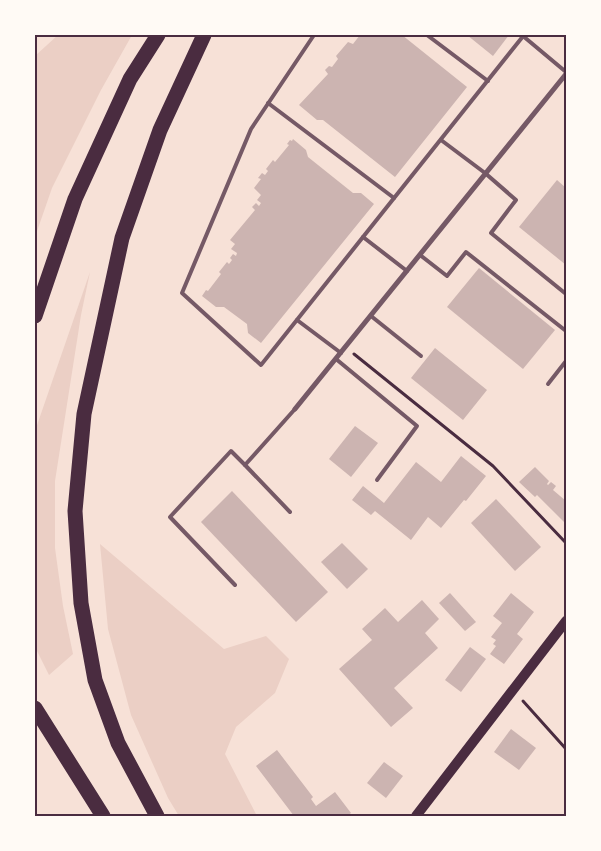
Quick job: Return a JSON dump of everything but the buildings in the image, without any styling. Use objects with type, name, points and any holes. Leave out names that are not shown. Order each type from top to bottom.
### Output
[{"type":"highway","points":[[35,316],[75,199],[130,79],[158,35]]},
{"type":"highway","points":[[157,816],[118,743],[94,680],[81,603],[75,512],[84,414],[122,238],[160,130],[204,35]]},
{"type":"highway","points":[[35,708],[102,816]]},
{"type":"main road","points":[[416,816],[566,621]]},
{"type":"street","points":[[295,410],[566,73]]},
{"type":"lane","points":[[314,35],[251,129],[182,293],[261,365],[524,35],[566,73]]},
{"type":"lane","points":[[427,35],[488,81]]},
{"type":"lane","points":[[268,103],[394,198]]},
{"type":"lane","points":[[441,140],[485,173],[516,200],[491,233],[566,294]]},
{"type":"lane","points":[[363,237],[407,271]]},
{"type":"lane","points":[[420,256],[447,276],[466,252],[566,332]]},
{"type":"lane","points":[[371,316],[421,356]]},
{"type":"lane","points":[[297,320],[341,353]]},
{"type":"lane","points":[[336,359],[418,426],[377,480]]},
{"type":"lane","points":[[548,384],[566,361]]},
{"type":"lane","points":[[245,465],[295,410]]},
{"type":"lane","points":[[235,585],[170,517],[231,452],[290,512]]},
{"type":"path","points":[[346,347],[493,466],[566,543]]},
{"type":"path","points":[[514,689],[566,749]]},
{"type":"shaded area","points":[[58,35],[132,35],[101,90],[52,188],[35,237],[35,56]]},
{"type":"shaded area","points":[[90,272],[81,315],[55,481],[55,548],[63,606],[73,654],[49,675],[35,647],[35,431]]},
{"type":"shaded area","points":[[100,544],[224,649],[266,636],[289,659],[275,693],[236,727],[225,754],[257,816],[179,816],[168,798],[131,715],[108,629]]}]
